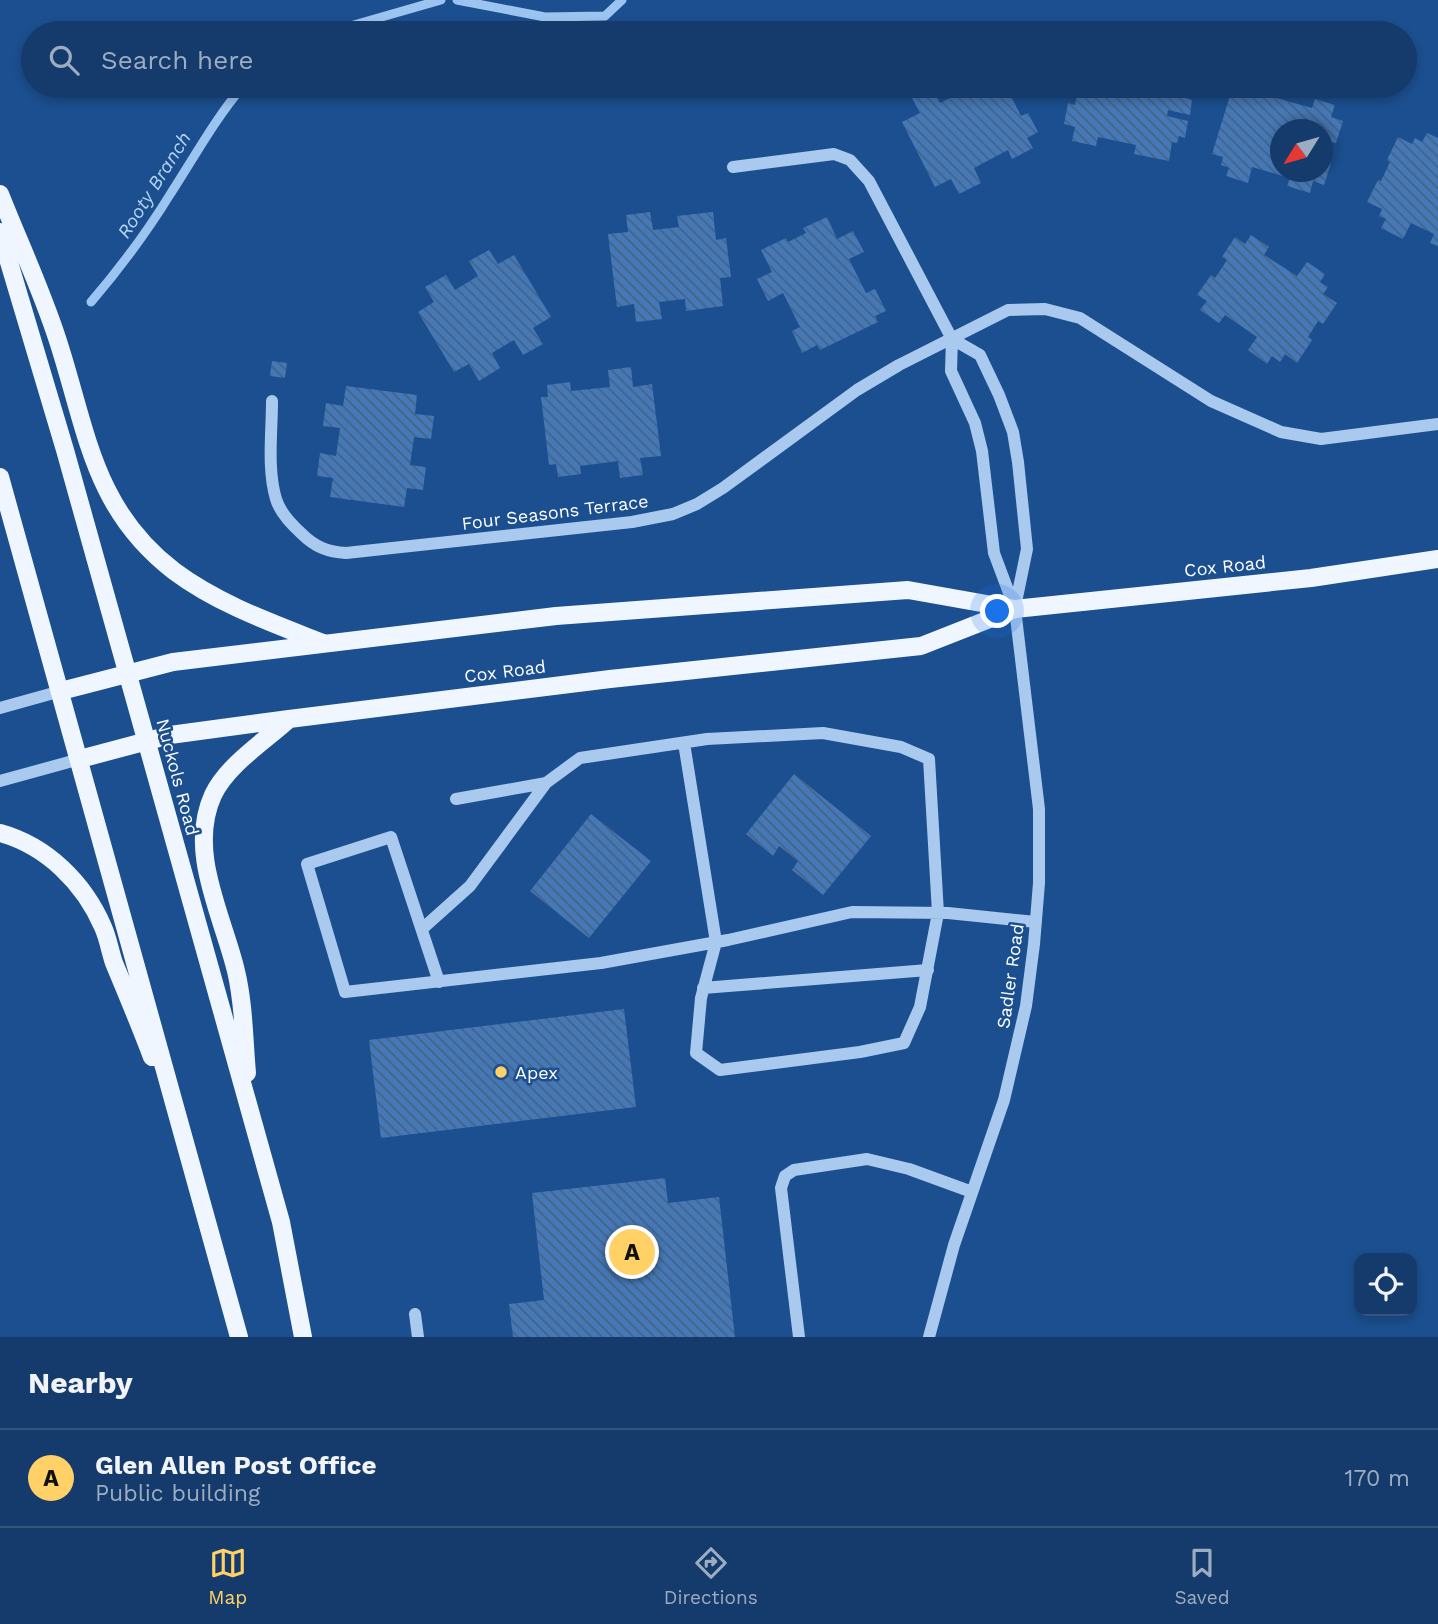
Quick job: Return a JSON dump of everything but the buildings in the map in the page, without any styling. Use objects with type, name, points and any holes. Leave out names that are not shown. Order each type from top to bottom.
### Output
[{"type":"main road","points":[[0,194],[56,337],[100,478],[111,501],[149,549],[191,583],[265,620],[326,645]]},
{"type":"main road","name":"Nuckols Road","points":[[0,232],[43,373],[281,1222],[303,1337]]},
{"type":"main road","points":[[0,477],[239,1337]]},
{"type":"main road","name":"Cox Road","points":[[80,759],[146,740],[289,719],[597,681],[921,646],[1015,609],[1311,578],[1438,559]]},
{"type":"main road","name":"Cox Road","points":[[61,691],[173,662],[556,617],[908,590],[1015,609]]},
{"type":"main road","points":[[252,1122],[237,974],[209,877],[204,853],[204,831],[207,812],[222,780],[289,719]]},
{"type":"main road","points":[[0,833],[34,847],[60,866],[93,905],[184,1135]]},
{"type":"street","points":[[733,167],[834,154],[850,160],[869,181],[952,339],[951,372],[975,423],[982,451],[993,553],[1015,609]]},
{"type":"street","name":"Four Seasons Terrace","points":[[272,401],[272,476],[276,502],[290,524],[307,540],[328,552],[346,553],[632,522],[673,514],[697,504],[723,488],[857,390],[899,365],[1008,310],[1045,309],[1080,318],[1212,401],[1281,432],[1321,439],[1438,424]]},
{"type":"street","points":[[952,339],[980,355],[1013,432],[1027,549],[1015,609]]},
{"type":"street","name":"Sadler Road","points":[[929,1337],[954,1245],[1004,1100],[1026,1006],[1036,922],[1039,809],[1015,609]]},
{"type":"street","name":"Cox Road","points":[[0,708],[61,691]]},
{"type":"street","points":[[422,929],[470,886],[547,783],[580,758],[707,739],[823,733],[901,747],[929,759],[938,913],[920,1007],[904,1043],[860,1052],[720,1070],[696,1053],[703,988],[716,942],[684,743]]},
{"type":"street","name":"Cox Road","points":[[0,781],[80,759]]},
{"type":"street","points":[[456,799],[547,783]]},
{"type":"street","points":[[439,982],[391,838],[307,864],[345,992],[439,982],[601,962],[716,942],[852,912],[938,913],[1036,922]]},
{"type":"street","points":[[703,988],[928,970]]},
{"type":"street","points":[[799,1337],[781,1188],[785,1176],[794,1170],[867,1159],[909,1169],[972,1192]]},
{"type":"street","points":[[415,1314],[418,1337]]},
{"type":"waterway","name":"Rooty Branch","points":[[368,21],[441,0]]},
{"type":"waterway","name":"Rooty Branch","points":[[457,0],[545,17],[605,16],[622,0]]},
{"type":"waterway","name":"Rooty Branch","points":[[91,302],[143,235],[234,98]]},
{"type":"place","name":"Apex","points":[[501,1072]]},
{"type":"place","name":"Glen Allen Post Office","points":[[632,1252]]}]
